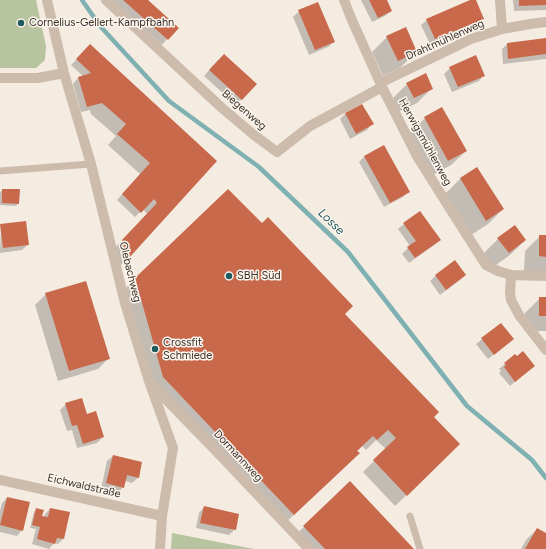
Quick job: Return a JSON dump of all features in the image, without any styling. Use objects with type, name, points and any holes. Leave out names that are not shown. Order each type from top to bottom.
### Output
[{"type":"street","name":"Olebachweg","points":[[47,0],[64,73],[91,164],[125,303],[149,381],[173,448],[162,516],[160,549]]},
{"type":"street","name":"Biegenweg","points":[[106,0],[222,108],[277,152],[310,126],[380,85]]},
{"type":"street","name":"Herwigsmühlenweg","points":[[344,0],[380,85],[417,156],[486,265],[511,276],[546,276]]},
{"type":"street","points":[[500,0],[502,29]]},
{"type":"street","name":"Drahtmühlenweg","points":[[380,85],[471,39],[502,29],[546,22]]},
{"type":"street","points":[[0,78],[38,78],[64,73]]},
{"type":"street","points":[[511,276],[511,300],[520,315],[546,350]]},
{"type":"street","name":"Dormannweg","points":[[149,381],[309,549]]},
{"type":"street","name":"Eichwaldstraße","points":[[0,480],[162,516]]},
{"type":"lane","points":[[0,170],[91,164]]},
{"type":"lane","points":[[410,516],[420,549]]},
{"type":"green space","name":"Cornelius-Gellert-Kampfbahn","points":[[0,0],[36,0],[46,46],[45,60],[36,68],[0,68]]},
{"type":"green space","points":[[172,533],[254,549],[171,549]]},
{"type":"building","points":[[123,0],[148,0],[179,28],[168,40]]},
{"type":"building","points":[[369,0],[387,0],[392,11],[378,18]]},
{"type":"building","points":[[470,0],[476,0],[484,19],[435,39],[426,19]]},
{"type":"building","points":[[519,0],[546,0],[546,5],[519,6]]},
{"type":"building","points":[[318,2],[335,42],[315,50],[298,10]]},
{"type":"building","points":[[406,27],[417,52],[398,61],[386,36]]},
{"type":"building","points":[[546,38],[546,54],[508,59],[507,43]]},
{"type":"building","points":[[90,44],[217,161],[128,259],[122,240],[157,203],[154,199],[141,213],[122,194],[150,163],[117,134],[126,124],[102,103],[87,107],[78,77],[91,73],[76,59]]},
{"type":"building","points":[[224,54],[257,84],[242,100],[209,70]]},
{"type":"building","points":[[476,55],[485,76],[458,87],[449,67]]},
{"type":"building","points":[[426,73],[433,89],[414,98],[406,83]]},
{"type":"building","points":[[362,104],[374,124],[356,134],[345,113]]},
{"type":"building","points":[[442,107],[467,151],[448,161],[424,117]]},
{"type":"building","points":[[384,145],[410,192],[390,203],[364,156]]},
{"type":"building","points":[[477,167],[504,209],[486,221],[460,178]]},
{"type":"building","points":[[2,189],[20,189],[19,204],[2,203]]},
{"type":"building","points":[[228,189],[262,223],[268,217],[353,306],[345,314],[439,412],[434,417],[460,444],[407,496],[373,460],[396,438],[388,430],[377,440],[373,436],[357,451],[360,453],[294,515],[163,377],[135,278]]},
{"type":"building","points":[[420,211],[441,240],[415,258],[407,247],[416,241],[403,223]]},
{"type":"building","points":[[26,221],[29,245],[3,248],[0,224]]},
{"type":"building","points":[[515,225],[526,240],[509,253],[497,238]]},
{"type":"building","points":[[539,235],[546,235],[546,257],[539,256]]},
{"type":"building","points":[[455,260],[466,275],[446,290],[435,275]]},
{"type":"building","points":[[86,281],[110,359],[69,371],[45,293]]},
{"type":"building","points":[[539,297],[546,297],[546,316],[539,316]]},
{"type":"building","points":[[501,323],[514,339],[494,355],[481,338]]},
{"type":"building","points":[[523,351],[535,366],[515,382],[504,367],[506,365],[504,363],[515,354],[517,356]]},
{"type":"building","points":[[82,398],[87,414],[96,411],[104,437],[83,444],[77,425],[72,426],[65,403]]},
{"type":"building","points":[[113,455],[142,462],[139,478],[127,475],[124,488],[106,483]]},
{"type":"building","points":[[350,481],[414,549],[325,549],[303,526]]},
{"type":"building","points":[[7,497],[30,502],[23,531],[0,525]]},
{"type":"building","points":[[204,506],[239,514],[236,530],[200,523]]},
{"type":"building","points":[[36,508],[44,510],[42,516],[48,517],[50,508],[70,512],[64,539],[57,538],[55,544],[37,539],[40,527],[32,525]]},
{"type":"building","points":[[537,528],[546,533],[546,549],[525,549]]},
{"type":"waterway","name":"Losse","points":[[82,0],[100,26],[169,101],[259,167],[348,252],[467,406],[532,460],[546,478]]},
{"type":"place","name":"Cornelius-Gellert-Kampfbahn","points":[[21,23]]},
{"type":"place","name":"SBH Süd","points":[[229,276]]},
{"type":"place","name":"Crossfit Schmiede","points":[[155,349]]}]
